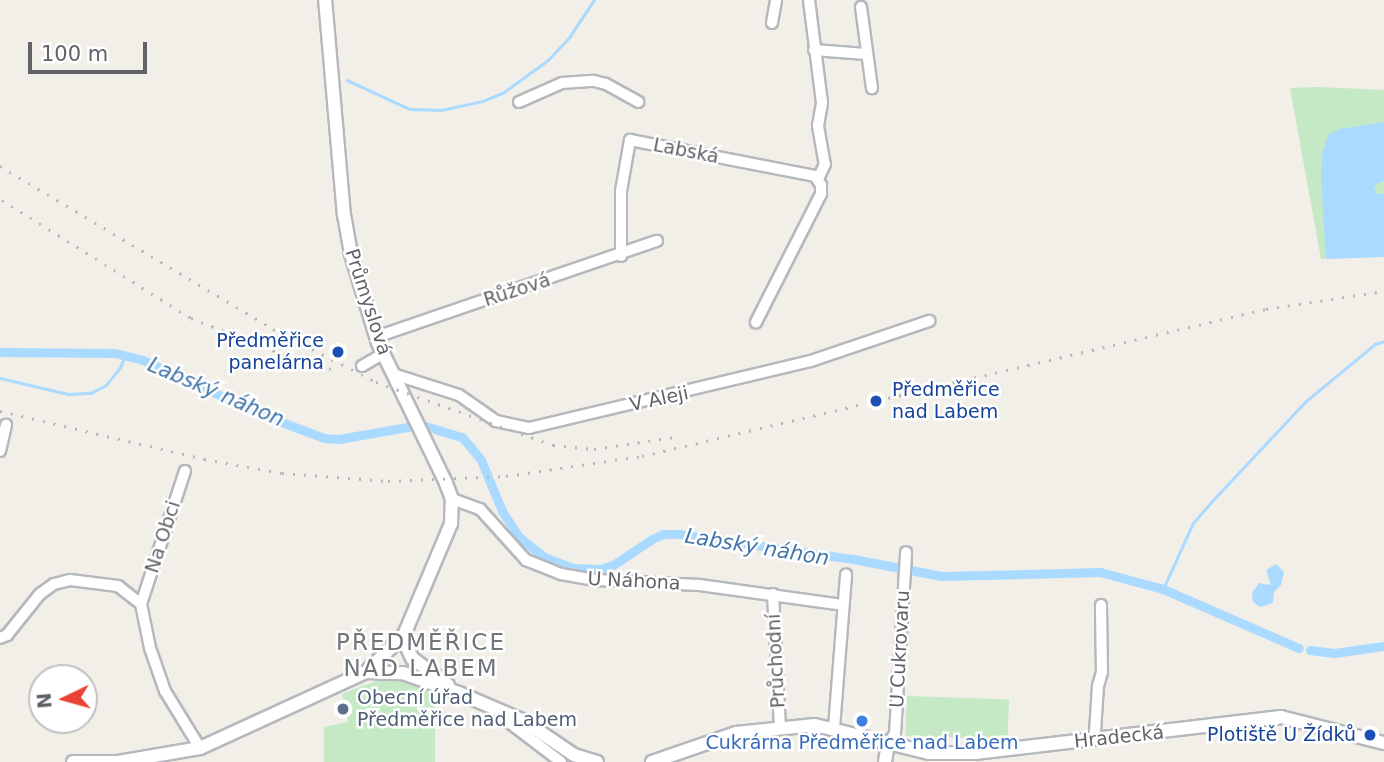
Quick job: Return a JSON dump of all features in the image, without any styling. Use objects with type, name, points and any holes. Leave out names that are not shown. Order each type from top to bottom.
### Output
[{"type":"street","name":"Průmyslová","points":[[325,0],[347,237],[376,337],[452,499]]},
{"type":"street","points":[[772,23],[776,0]]},
{"type":"street","points":[[756,322],[821,194],[816,178],[825,161],[818,126],[822,103],[809,0]]},
{"type":"street","points":[[861,7],[872,88]]},
{"type":"street","points":[[814,50],[866,54]]},
{"type":"street","points":[[519,102],[562,83],[594,81],[606,84],[638,102]]},
{"type":"street","name":"Labská","points":[[621,256],[621,191],[630,141],[816,178]]},
{"type":"street","name":"Růžová","points":[[376,337],[621,256],[657,241]]},
{"type":"street","name":"V Aleji","points":[[393,374],[459,395],[496,421],[528,428],[811,362],[929,321]]},
{"type":"street","points":[[362,366],[383,354]]},
{"type":"street","points":[[0,451],[6,425]]},
{"type":"street","name":"Na Obci","points":[[185,471],[141,604],[150,648],[165,691],[200,748]]},
{"type":"street","points":[[73,762],[118,762],[200,748],[366,672],[404,635],[450,524],[452,499]]},
{"type":"street","name":"U Náhona","points":[[452,499],[481,509],[526,560],[561,574],[773,594],[843,605]]},
{"type":"street","name":"U Cukrovaru","points":[[888,743],[895,734],[906,552]]},
{"type":"street","points":[[834,728],[846,574]]},
{"type":"street","name":"Na Obci","points":[[0,638],[7,635],[40,594],[54,584],[70,580],[118,586],[141,604]]},
{"type":"street","name":"Průchodní","points":[[773,594],[780,727]]},
{"type":"street","points":[[1098,740],[1097,686],[1102,672],[1101,605]]},
{"type":"street","points":[[404,635],[412,658],[459,693]]},
{"type":"street","points":[[366,672],[403,673],[459,693],[506,713],[574,755],[597,762]]},
{"type":"street","points":[[506,713],[510,723],[526,732],[561,762]]},
{"type":"street","name":"Hradecká","points":[[652,762],[736,733],[815,725],[929,753],[975,753],[1281,717],[1384,743]]},
{"type":"street","points":[[885,762],[888,743]]},
{"type":"green space","points":[[1290,88],[1384,90],[1384,256],[1321,259]]},
{"type":"green space","points":[[394,678],[438,694],[435,709],[435,762],[324,762],[324,727],[348,722],[342,694],[376,681]]},
{"type":"green space","points":[[907,696],[1009,700],[1008,740],[906,736]]},
{"type":"water","points":[[1384,122],[1384,182],[1379,182],[1374,188],[1377,194],[1384,194],[1384,257],[1326,259],[1321,179],[1322,153],[1328,135],[1340,129]]},
{"type":"water","points":[[1276,564],[1284,572],[1281,585],[1274,592],[1273,603],[1260,607],[1253,602],[1252,593],[1259,583],[1271,585],[1266,570]]},
{"type":"waterway","points":[[347,80],[410,109],[441,110],[483,101],[504,92],[548,60],[570,36],[594,0]]},
{"type":"waterway","points":[[1163,589],[1193,523],[1212,501],[1305,402],[1375,344],[1384,341]]},
{"type":"waterway","name":"Labský náhon","points":[[0,352],[115,353],[143,360],[263,415],[324,438],[339,439],[413,426],[425,426],[462,437],[481,460],[502,511],[518,536],[544,557],[572,568],[600,569],[613,565],[652,539],[663,534],[679,534],[853,559],[941,576],[1100,572],[1163,589],[1299,648]]},
{"type":"waterway","points":[[0,378],[69,394],[91,393],[106,385],[120,368],[125,355]]},
{"type":"waterway","name":"Labský náhon","points":[[1310,650],[1334,653],[1384,646]]},
{"type":"railway","points":[[0,166],[273,329],[376,382],[553,445],[594,449],[681,436]]},
{"type":"railway","points":[[2,200],[191,318],[297,360],[339,371]]},
{"type":"railway","points":[[0,411],[204,459],[282,473],[388,481],[506,476],[642,456],[1266,309],[1384,291]]},
{"type":"place","name":"Předměřice panelárna","points":[[338,352]]},
{"type":"place","name":"Předměřice nad Labem","points":[[876,401]]},
{"type":"place","name":"Obecní úřad Předměřice nad Labem","points":[[343,709]]},
{"type":"place","name":"Cukrárna Předměřice nad Labem","points":[[862,721]]},
{"type":"place","name":"Plotiště U Žídků","points":[[1370,735]]},
{"type":"district","name":"PŘEDMĚŘICE NAD LABEM","points":[[421,655]]}]
